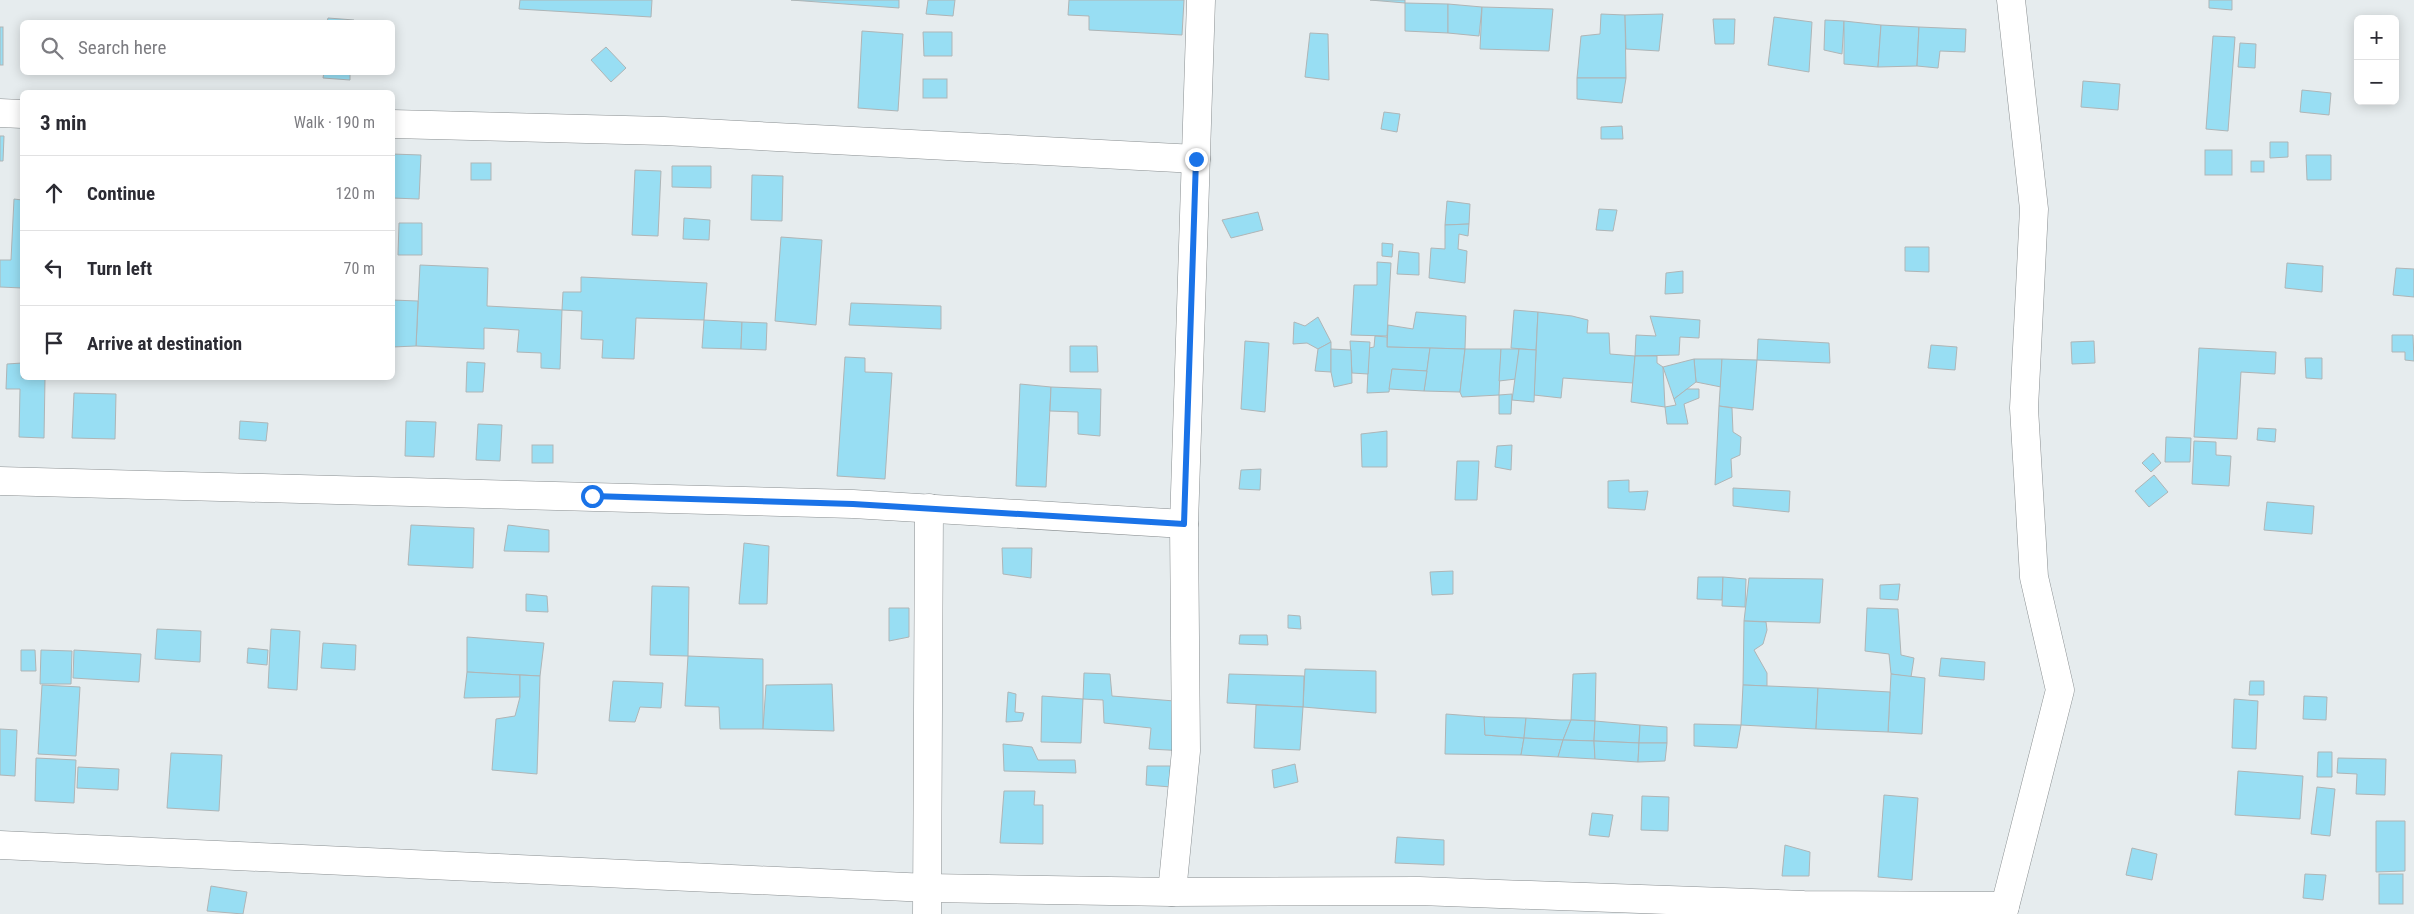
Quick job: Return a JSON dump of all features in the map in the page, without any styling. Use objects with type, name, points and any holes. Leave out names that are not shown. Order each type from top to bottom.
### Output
[{"type":"street","points":[[1172,892],[1186,751],[1184,524],[1201,0]]},
{"type":"street","points":[[0,845],[928,901],[1172,892],[1419,891],[2004,910],[2060,690],[2034,577],[2024,408],[2034,210],[2011,0]]},
{"type":"street","points":[[0,113],[20,114]]},
{"type":"street","points":[[395,124],[664,131],[1196,159]]},
{"type":"street","points":[[0,481],[640,498],[929,508],[1184,524]]},
{"type":"street","points":[[928,901],[929,508]]},
{"type":"building","points":[[520,0],[652,0],[651,17],[519,9]]},
{"type":"building","points":[[791,0],[899,0],[899,8]]},
{"type":"building","points":[[928,0],[955,0],[953,16],[926,14]]},
{"type":"building","points":[[1069,0],[1184,0],[1182,35],[1089,30],[1089,16],[1068,15]]},
{"type":"building","points":[[1370,0],[1405,0],[1405,3]]},
{"type":"building","points":[[2209,0],[2232,0],[2232,10],[2209,8]]},
{"type":"building","points":[[1405,3],[1448,4],[1448,33],[1405,31]]},
{"type":"building","points":[[1448,4],[1482,7],[1479,36],[1448,33]]},
{"type":"building","points":[[1482,7],[1553,9],[1549,51],[1480,49]]},
{"type":"building","points":[[1601,14],[1625,15],[1626,78],[1577,78],[1581,36],[1600,34]]},
{"type":"building","points":[[1663,14],[1659,51],[1626,49],[1625,15]]},
{"type":"building","points":[[1774,17],[1812,22],[1809,72],[1768,65]]},
{"type":"building","points":[[328,18],[354,20],[328,20]]},
{"type":"building","points":[[1713,19],[1735,19],[1734,44],[1715,44]]},
{"type":"building","points":[[1825,20],[1844,21],[1842,54],[1824,50]]},
{"type":"building","points":[[1844,21],[1881,25],[1878,67],[1844,64]]},
{"type":"building","points":[[1881,25],[1919,27],[1917,66],[1878,67]]},
{"type":"building","points":[[0,27],[3,27],[3,65],[0,65]]},
{"type":"building","points":[[1919,27],[1966,29],[1965,52],[1940,51],[1938,68],[1917,66]]},
{"type":"building","points":[[862,31],[903,34],[898,111],[858,108]]},
{"type":"building","points":[[923,32],[952,32],[952,56],[924,56]]},
{"type":"building","points":[[1310,33],[1328,34],[1329,80],[1305,77]]},
{"type":"building","points":[[2213,36],[2235,37],[2228,131],[2206,129]]},
{"type":"building","points":[[2240,43],[2256,44],[2255,68],[2238,67]]},
{"type":"building","points":[[606,47],[626,68],[611,82],[591,60]]},
{"type":"building","points":[[324,75],[350,75],[350,80],[323,78]]},
{"type":"building","points":[[1577,78],[1626,78],[1622,103],[1577,99]]},
{"type":"building","points":[[923,79],[947,79],[947,98],[923,98]]},
{"type":"building","points":[[2083,81],[2120,84],[2118,110],[2081,107]]},
{"type":"building","points":[[2302,90],[2331,93],[2329,115],[2300,112]]},
{"type":"building","points":[[1384,112],[1400,114],[1397,132],[1381,129]]},
{"type":"building","points":[[1622,126],[1623,139],[1601,139],[1601,127]]},
{"type":"building","points":[[0,136],[4,136],[3,161],[0,161]]},
{"type":"building","points":[[2270,142],[2288,142],[2288,157],[2270,158]]},
{"type":"building","points":[[2205,150],[2232,150],[2232,175],[2205,175]]},
{"type":"building","points":[[395,154],[421,155],[419,199],[395,198]]},
{"type":"building","points":[[2306,155],[2331,155],[2331,180],[2307,180]]},
{"type":"building","points":[[2251,161],[2264,161],[2264,172],[2251,172]]},
{"type":"building","points":[[471,163],[491,163],[491,180],[471,180]]},
{"type":"building","points":[[672,166],[711,166],[711,188],[672,187]]},
{"type":"building","points":[[635,170],[661,171],[658,236],[632,235]]},
{"type":"building","points":[[752,175],[783,176],[782,221],[751,220]]},
{"type":"building","points":[[14,199],[20,200],[20,288],[0,287],[0,260],[11,260]]},
{"type":"building","points":[[1447,201],[1470,204],[1469,224],[1445,225]]},
{"type":"building","points":[[1599,209],[1617,210],[1613,231],[1596,230]]},
{"type":"building","points":[[1258,212],[1263,230],[1231,238],[1222,220]]},
{"type":"building","points":[[684,218],[710,220],[709,240],[683,239]]},
{"type":"building","points":[[399,223],[422,223],[422,255],[398,255]]},
{"type":"building","points":[[1469,224],[1468,236],[1459,234],[1458,249],[1467,251],[1465,283],[1429,278],[1431,248],[1445,249],[1445,225]]},
{"type":"building","points":[[781,237],[822,240],[816,325],[775,321]]},
{"type":"building","points":[[1382,243],[1393,244],[1392,257],[1382,256]]},
{"type":"building","points":[[1905,247],[1929,247],[1929,272],[1905,271]]},
{"type":"building","points":[[1399,251],[1419,253],[1419,275],[1397,274]]},
{"type":"building","points":[[1377,262],[1391,263],[1387,336],[1351,335],[1354,285],[1377,285]]},
{"type":"building","points":[[2287,263],[2323,266],[2322,292],[2285,288]]},
{"type":"building","points":[[420,265],[488,268],[487,306],[562,310],[560,369],[541,368],[541,353],[517,352],[519,330],[484,328],[484,349],[416,346]]},
{"type":"building","points":[[2396,268],[2414,269],[2414,297],[2393,295]]},
{"type":"building","points":[[1683,271],[1683,293],[1665,294],[1666,273]]},
{"type":"building","points":[[581,277],[707,283],[704,320],[636,318],[634,359],[602,358],[603,340],[581,339],[582,311],[562,310],[563,292],[581,292]]},
{"type":"building","points":[[395,300],[418,301],[416,346],[395,347]]},
{"type":"building","points":[[851,303],[941,306],[941,329],[849,325]]},
{"type":"building","points":[[1514,310],[1538,312],[1536,350],[1511,348]]},
{"type":"building","points":[[1416,312],[1466,316],[1465,349],[1387,347],[1388,325],[1413,329]]},
{"type":"building","points":[[1538,312],[1588,320],[1587,333],[1609,333],[1610,354],[1635,356],[1633,383],[1563,378],[1561,398],[1534,395]]},
{"type":"building","points":[[1650,316],[1700,320],[1699,338],[1680,337],[1679,355],[1635,356],[1636,335],[1656,336]]},
{"type":"building","points":[[1318,317],[1331,342],[1318,349],[1307,343],[1293,344],[1294,322],[1305,326]]},
{"type":"building","points":[[704,320],[742,322],[741,349],[702,348]]},
{"type":"building","points":[[742,322],[767,323],[766,350],[741,349]]},
{"type":"building","points":[[2392,335],[2413,335],[2414,361],[2405,360],[2405,352],[2392,352]]},
{"type":"building","points":[[1375,336],[1387,337],[1387,347],[1430,348],[1427,371],[1392,369],[1389,392],[1367,393],[1369,348],[1374,347]]},
{"type":"building","points":[[1758,339],[1829,343],[1830,363],[1757,360]]},
{"type":"building","points":[[1245,341],[1269,343],[1265,412],[1241,409]]},
{"type":"building","points":[[1350,341],[1370,342],[1368,374],[1352,373]]},
{"type":"building","points":[[2094,341],[2095,363],[2072,364],[2071,342]]},
{"type":"building","points":[[1331,342],[1331,372],[1315,371],[1318,349]]},
{"type":"building","points":[[1931,345],[1957,347],[1955,370],[1928,368]]},
{"type":"building","points":[[1070,346],[1097,346],[1098,372],[1070,372]]},
{"type":"building","points":[[1430,348],[1465,349],[1460,392],[1424,391]]},
{"type":"building","points":[[2199,348],[2276,352],[2275,374],[2241,372],[2237,439],[2194,437]]},
{"type":"building","points":[[1331,349],[1351,350],[1352,383],[1334,387],[1331,372]]},
{"type":"building","points":[[1465,349],[1501,349],[1499,395],[1462,397],[1460,392]]},
{"type":"building","points":[[1501,349],[1519,349],[1516,379],[1499,381]]},
{"type":"building","points":[[1519,349],[1536,350],[1534,402],[1512,400]]},
{"type":"building","points":[[1635,356],[1657,356],[1657,363],[1663,367],[1665,407],[1631,402]]},
{"type":"building","points":[[845,357],[865,358],[865,372],[892,373],[885,479],[837,476]]},
{"type":"building","points":[[2305,358],[2322,358],[2322,379],[2306,378]]},
{"type":"building","points":[[1694,359],[1722,359],[1721,387],[1696,382]]},
{"type":"building","points":[[1694,359],[1696,382],[1674,399],[1663,367]]},
{"type":"building","points":[[1722,359],[1757,360],[1753,410],[1719,406]]},
{"type":"building","points":[[467,362],[485,363],[483,392],[466,392]]},
{"type":"building","points":[[20,363],[20,380],[45,380],[44,438],[19,437],[20,389],[6,389],[7,364]]},
{"type":"building","points":[[1392,369],[1427,371],[1424,391],[1389,389]]},
{"type":"building","points":[[1020,384],[1051,387],[1046,487],[1016,486]]},
{"type":"building","points":[[1051,387],[1101,389],[1100,436],[1078,434],[1078,412],[1050,411]]},
{"type":"building","points":[[1687,389],[1699,389],[1699,398],[1684,404],[1688,424],[1667,424],[1665,407],[1676,405],[1674,399]]},
{"type":"building","points":[[74,393],[116,394],[115,439],[72,438]]},
{"type":"building","points":[[1512,394],[1511,414],[1499,414],[1499,395]]},
{"type":"building","points":[[1719,406],[1732,408],[1733,432],[1741,437],[1740,455],[1731,459],[1732,477],[1715,485]]},
{"type":"building","points":[[240,421],[268,423],[266,441],[239,439]]},
{"type":"building","points":[[406,421],[436,422],[434,457],[405,456]]},
{"type":"building","points":[[478,424],[502,425],[500,461],[476,460]]},
{"type":"building","points":[[2258,428],[2276,429],[2275,442],[2257,440]]},
{"type":"building","points":[[1387,431],[1387,467],[1362,467],[1361,434]]},
{"type":"building","points":[[2166,437],[2191,438],[2190,462],[2165,462]]},
{"type":"building","points":[[2194,441],[2216,442],[2216,455],[2231,456],[2229,486],[2192,484]]},
{"type":"building","points":[[532,445],[553,445],[553,463],[532,463]]},
{"type":"building","points":[[1512,445],[1511,470],[1495,467],[1497,446]]},
{"type":"building","points":[[2153,453],[2161,463],[2151,472],[2142,463]]},
{"type":"building","points":[[1457,461],[1479,461],[1477,500],[1455,500]]},
{"type":"building","points":[[1261,469],[1260,490],[1239,489],[1241,470]]},
{"type":"building","points":[[2154,475],[2168,492],[2149,507],[2135,491]]},
{"type":"building","points":[[1629,480],[1629,492],[1648,491],[1645,510],[1608,508],[1608,481]]},
{"type":"building","points":[[1733,488],[1790,491],[1789,512],[1733,506]]},
{"type":"building","points":[[2267,502],[2314,506],[2312,534],[2264,530]]},
{"type":"building","points":[[411,525],[474,528],[473,568],[408,565]]},
{"type":"building","points":[[508,525],[549,530],[549,552],[504,551]]},
{"type":"building","points":[[744,543],[769,546],[767,604],[739,604]]},
{"type":"building","points":[[1002,548],[1032,548],[1031,578],[1003,574]]},
{"type":"building","points":[[1453,571],[1453,594],[1432,595],[1430,572]]},
{"type":"building","points":[[1698,577],[1723,577],[1722,600],[1697,599]]},
{"type":"building","points":[[1723,577],[1746,579],[1745,607],[1722,606]]},
{"type":"building","points":[[1749,578],[1823,579],[1820,623],[1744,621]]},
{"type":"building","points":[[1900,584],[1898,600],[1880,599],[1880,585]]},
{"type":"building","points":[[652,586],[689,587],[688,656],[650,655]]},
{"type":"building","points":[[526,594],[547,596],[548,612],[526,611]]},
{"type":"building","points":[[889,608],[909,608],[909,637],[889,641]]},
{"type":"building","points":[[1867,608],[1898,609],[1901,655],[1914,658],[1911,677],[1891,674],[1889,654],[1865,651]]},
{"type":"building","points":[[1288,615],[1300,616],[1301,629],[1288,628]]},
{"type":"building","points":[[1744,621],[1766,622],[1767,630],[1763,644],[1754,650],[1767,673],[1767,686],[1743,685]]},
{"type":"building","points":[[157,629],[201,631],[200,662],[155,659]]},
{"type":"building","points":[[271,629],[300,631],[297,690],[268,688]]},
{"type":"building","points":[[1240,635],[1267,635],[1268,645],[1239,644]]},
{"type":"building","points":[[467,637],[544,643],[540,676],[467,672]]},
{"type":"building","points":[[323,643],[356,645],[355,670],[321,668]]},
{"type":"building","points":[[248,648],[268,650],[267,665],[247,663]]},
{"type":"building","points":[[21,650],[35,650],[36,671],[21,671]]},
{"type":"building","points":[[41,650],[72,651],[71,684],[40,684]]},
{"type":"building","points":[[74,650],[141,654],[139,682],[73,678]]},
{"type":"building","points":[[688,656],[763,659],[763,729],[720,729],[719,707],[685,706]]},
{"type":"building","points":[[1941,658],[1985,662],[1984,680],[1939,676]]},
{"type":"building","points":[[1305,669],[1376,671],[1376,713],[1303,707]]},
{"type":"building","points":[[467,672],[520,675],[520,697],[464,698]]},
{"type":"building","points":[[1084,673],[1110,674],[1112,696],[1187,702],[1186,751],[1149,749],[1151,728],[1104,723],[1103,700],[1083,699]]},
{"type":"building","points":[[1596,673],[1595,721],[1571,720],[1573,674]]},
{"type":"building","points":[[1229,674],[1304,676],[1303,707],[1227,703]]},
{"type":"building","points":[[1891,674],[1925,678],[1922,734],[1888,732]]},
{"type":"building","points":[[520,675],[540,676],[537,774],[492,770],[496,719],[515,716],[520,697]]},
{"type":"building","points":[[613,681],[663,683],[661,708],[640,707],[635,722],[609,721]]},
{"type":"building","points":[[2250,681],[2264,681],[2264,695],[2249,695]]},
{"type":"building","points":[[832,684],[834,731],[763,729],[766,685]]},
{"type":"building","points":[[42,685],[80,687],[76,756],[38,754]]},
{"type":"building","points":[[1743,685],[1818,688],[1816,729],[1741,725]]},
{"type":"building","points":[[1818,688],[1890,692],[1888,732],[1816,729]]},
{"type":"building","points":[[1008,692],[1016,694],[1015,712],[1024,713],[1022,721],[1006,722]]},
{"type":"building","points":[[1042,696],[1083,699],[1081,743],[1041,742]]},
{"type":"building","points":[[2304,696],[2327,697],[2326,720],[2303,719]]},
{"type":"building","points":[[2234,699],[2258,701],[2256,749],[2232,748]]},
{"type":"building","points":[[1256,705],[1303,707],[1300,750],[1254,748]]},
{"type":"building","points":[[1446,714],[1485,717],[1485,735],[1524,738],[1521,755],[1445,754]]},
{"type":"building","points":[[1484,717],[1526,718],[1524,738],[1485,735]]},
{"type":"building","points":[[1526,718],[1571,720],[1563,740],[1524,738]]},
{"type":"building","points":[[1571,720],[1595,721],[1594,741],[1563,740]]},
{"type":"building","points":[[1595,721],[1640,725],[1639,743],[1594,741]]},
{"type":"building","points":[[1694,724],[1741,725],[1737,748],[1694,746]]},
{"type":"building","points":[[1640,725],[1667,727],[1667,743],[1639,743]]},
{"type":"building","points":[[0,729],[17,730],[15,776],[0,775]]},
{"type":"building","points":[[1524,738],[1563,740],[1558,757],[1521,755]]},
{"type":"building","points":[[1563,740],[1594,741],[1595,759],[1558,757]]},
{"type":"building","points":[[1594,741],[1639,743],[1638,762],[1595,759]]},
{"type":"building","points":[[1639,743],[1667,743],[1665,761],[1638,762]]},
{"type":"building","points":[[1003,744],[1032,747],[1038,760],[1075,760],[1076,773],[1004,771]]},
{"type":"building","points":[[2318,752],[2332,752],[2332,777],[2317,777]]},
{"type":"building","points":[[171,753],[222,755],[219,811],[167,808]]},
{"type":"building","points":[[36,758],[76,760],[74,803],[35,801]]},
{"type":"building","points":[[2338,758],[2386,759],[2385,795],[2356,794],[2357,774],[2337,773]]},
{"type":"building","points":[[1295,764],[1298,782],[1274,788],[1272,770]]},
{"type":"building","points":[[1147,766],[1171,766],[1171,787],[1146,785]]},
{"type":"building","points":[[78,767],[119,769],[118,790],[77,788]]},
{"type":"building","points":[[2238,771],[2303,776],[2300,819],[2235,815]]},
{"type":"building","points":[[2317,787],[2335,789],[2330,836],[2311,834]]},
{"type":"building","points":[[1004,791],[1035,791],[1034,805],[1043,805],[1043,844],[1000,843]]},
{"type":"building","points":[[1884,795],[1918,798],[1912,880],[1878,877]]},
{"type":"building","points":[[1642,796],[1669,797],[1668,831],[1641,830]]},
{"type":"building","points":[[1592,813],[1613,815],[1609,837],[1589,835]]},
{"type":"building","points":[[2376,821],[2405,821],[2405,871],[2376,872]]},
{"type":"building","points":[[1397,837],[1444,840],[1444,865],[1395,863]]},
{"type":"building","points":[[1785,845],[1810,852],[1809,876],[1782,876]]},
{"type":"building","points":[[2132,848],[2157,854],[2152,880],[2126,875]]},
{"type":"building","points":[[2305,874],[2326,875],[2323,900],[2303,898]]},
{"type":"building","points":[[2379,874],[2403,874],[2403,904],[2379,904]]},
{"type":"building","points":[[211,886],[247,892],[243,914],[207,911]]},
{"type":"route","points":[[592,496],[853,504],[1184,524],[1196,159]]}]
